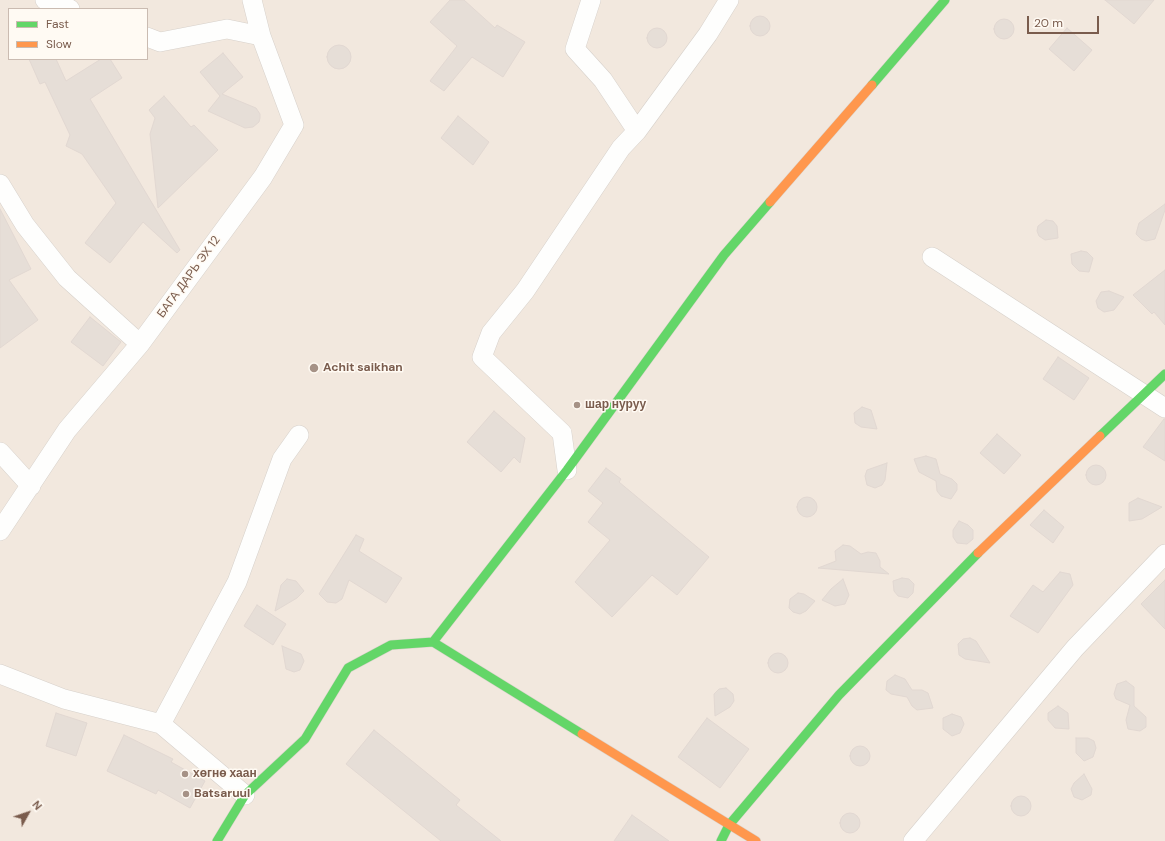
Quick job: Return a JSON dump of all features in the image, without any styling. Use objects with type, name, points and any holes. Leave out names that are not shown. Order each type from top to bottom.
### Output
[{"type":"street","points":[[45,0],[67,8]]},
{"type":"street","name":"БАГА ДАРЬ ЭХ 12","points":[[0,531],[67,430],[140,344],[263,177],[294,125],[261,36],[252,0]]},
{"type":"street","points":[[591,0],[575,49],[603,80],[638,131]]},
{"type":"street","points":[[567,470],[562,433],[482,357],[491,333],[525,291],[621,148],[638,131],[708,34],[730,0]]},
{"type":"street","points":[[433,642],[567,470],[724,255],[945,0]]},
{"type":"street","points":[[148,37],[160,42],[228,29],[261,36]]},
{"type":"street","points":[[0,184],[25,225],[66,278],[140,344]]},
{"type":"street","points":[[932,257],[1146,394],[1165,408]]},
{"type":"street","points":[[721,841],[729,825],[844,690],[1013,518],[1146,394],[1165,374]]},
{"type":"street","points":[[160,724],[237,582],[282,459],[299,435]]},
{"type":"street","points":[[0,452],[31,486]]},
{"type":"street","points":[[913,841],[1075,648],[1165,554]]},
{"type":"street","points":[[217,841],[245,795],[305,739],[348,668],[391,645],[433,642],[756,841]]},
{"type":"street","points":[[0,674],[64,699],[160,724],[245,795]]},
{"type":"shaded area","points":[[0,0],[1165,0],[1165,841],[0,841]]},
{"type":"building","points":[[450,0],[464,0],[495,28],[497,25],[525,42],[503,77],[472,57],[444,91],[430,81],[457,46],[430,22]]},
{"type":"building","points":[[1105,0],[1154,0],[1134,24]]},
{"type":"building","points":[[756,16],[764,16],[770,22],[770,30],[764,36],[756,36],[750,30],[750,22]]},
{"type":"building","points":[[1000,19],[1008,19],[1014,25],[1014,33],[1008,39],[1000,39],[994,33],[994,25]]},
{"type":"building","points":[[653,28],[661,28],[667,34],[667,42],[661,48],[653,48],[647,42],[647,34]]},
{"type":"building","points":[[1067,28],[1092,50],[1074,71],[1049,49]]},
{"type":"building","points":[[339,45],[347,49],[351,57],[347,65],[339,69],[331,65],[327,57],[331,49]]},
{"type":"building","points":[[223,53],[243,77],[222,94],[256,108],[260,114],[260,118],[259,122],[253,127],[245,128],[208,111],[220,96],[200,72]]},
{"type":"building","points":[[29,60],[56,60],[66,81],[99,60],[111,60],[122,78],[90,99],[180,250],[177,253],[143,222],[110,263],[85,243],[116,203],[82,154],[66,146],[70,135],[45,82],[40,84]]},
{"type":"building","points":[[164,96],[191,127],[194,125],[218,150],[158,208],[150,134],[155,118],[149,110]]},
{"type":"building","points":[[458,116],[489,142],[473,165],[441,138]]},
{"type":"building","points":[[1165,204],[1165,210],[1155,239],[1146,241],[1141,239],[1136,234],[1139,223]]},
{"type":"building","points":[[0,209],[31,269],[9,280],[38,320],[0,348]]},
{"type":"building","points":[[1046,220],[1053,221],[1057,226],[1058,238],[1045,240],[1039,236],[1037,231],[1038,226]]},
{"type":"building","points":[[1081,251],[1087,252],[1093,258],[1089,272],[1079,271],[1072,264],[1071,254]]},
{"type":"building","points":[[1165,270],[1165,325],[1154,312],[1152,314],[1133,295]]},
{"type":"building","points":[[1109,291],[1124,297],[1114,310],[1104,312],[1098,308],[1096,301],[1101,292]]},
{"type":"building","points":[[90,317],[121,342],[103,366],[71,342]]},
{"type":"building","points":[[1058,357],[1089,378],[1074,400],[1043,379]]},
{"type":"building","points":[[862,407],[871,410],[877,429],[861,427],[855,423],[854,413]]},
{"type":"building","points":[[494,411],[525,438],[520,463],[514,457],[501,472],[467,442]]},
{"type":"building","points":[[1165,419],[1165,461],[1143,447]]},
{"type":"building","points":[[997,434],[1021,455],[1004,474],[980,453]]},
{"type":"building","points":[[926,456],[936,459],[940,474],[952,479],[957,484],[957,490],[951,499],[941,496],[937,491],[936,481],[919,472],[914,459]]},
{"type":"building","points":[[887,463],[885,480],[882,485],[875,488],[867,485],[865,476],[867,470]]},
{"type":"building","points":[[1092,465],[1100,465],[1106,471],[1106,479],[1100,485],[1092,485],[1086,479],[1086,471]]},
{"type":"building","points":[[606,468],[621,479],[619,482],[709,557],[677,595],[652,575],[612,617],[575,582],[610,540],[588,522],[603,503],[588,491]]},
{"type":"building","points":[[803,497],[811,497],[817,503],[817,511],[811,517],[803,517],[797,511],[797,503]]},
{"type":"building","points":[[1138,498],[1162,507],[1142,519],[1129,521],[1129,503]]},
{"type":"building","points":[[1044,510],[1064,527],[1053,543],[1030,525]]},
{"type":"building","points":[[959,521],[968,525],[973,530],[973,539],[967,544],[957,543],[953,537],[953,530]]},
{"type":"building","points":[[356,535],[364,539],[359,551],[402,578],[386,603],[349,580],[342,599],[336,603],[327,602],[319,594]]},
{"type":"building","points":[[843,545],[850,546],[861,554],[868,552],[876,553],[880,561],[880,567],[889,574],[818,568],[836,561],[835,551]]},
{"type":"building","points":[[1060,572],[1070,574],[1073,585],[1038,633],[1010,616],[1033,585],[1043,592]]},
{"type":"building","points":[[902,578],[909,579],[914,584],[913,593],[908,598],[898,596],[894,591],[893,581]]},
{"type":"building","points":[[287,579],[296,581],[304,591],[297,598],[275,611],[281,585]]},
{"type":"building","points":[[843,579],[849,595],[845,604],[835,606],[822,600],[831,589]]},
{"type":"building","points":[[1165,580],[1165,629],[1141,604]]},
{"type":"building","points":[[798,593],[804,594],[815,601],[806,611],[800,614],[793,612],[789,608],[790,599]]},
{"type":"building","points":[[257,605],[286,624],[273,645],[244,626]]},
{"type":"building","points":[[970,638],[976,641],[990,663],[965,659],[959,655],[958,644],[963,639]]},
{"type":"building","points":[[282,646],[301,654],[304,661],[300,670],[294,672],[286,669]]},
{"type":"building","points":[[774,653],[782,653],[788,659],[788,667],[782,673],[774,673],[768,667],[768,659]]},
{"type":"building","points":[[895,675],[905,679],[912,690],[922,690],[928,693],[933,708],[917,710],[912,706],[907,697],[891,694],[886,690],[887,681]]},
{"type":"building","points":[[1126,681],[1134,687],[1134,706],[1146,717],[1146,727],[1140,731],[1128,729],[1126,720],[1130,705],[1116,699],[1114,694],[1117,684]]},
{"type":"building","points":[[726,688],[733,694],[734,701],[730,707],[715,716],[714,694],[719,689]]},
{"type":"building","points":[[1058,706],[1068,713],[1069,729],[1055,728],[1048,720],[1048,713]]},
{"type":"building","points":[[56,713],[87,723],[76,756],[46,746]]},
{"type":"building","points":[[952,714],[961,717],[964,724],[960,733],[952,736],[943,729],[943,718]]},
{"type":"building","points":[[707,718],[749,749],[720,788],[678,757]]},
{"type":"building","points":[[374,730],[460,800],[456,805],[501,841],[441,841],[346,764]]},
{"type":"building","points":[[124,735],[173,759],[171,762],[205,781],[190,808],[158,790],[156,794],[107,771]]},
{"type":"building","points":[[1076,738],[1088,738],[1094,741],[1096,748],[1093,757],[1084,761],[1076,753]]},
{"type":"building","points":[[856,746],[864,746],[870,752],[870,760],[864,766],[856,766],[850,760],[850,752]]},
{"type":"building","points":[[1084,774],[1092,789],[1091,795],[1082,800],[1074,797],[1071,789],[1074,783]]},
{"type":"building","points":[[1017,796],[1025,796],[1031,802],[1031,810],[1025,816],[1017,816],[1011,810],[1011,802]]},
{"type":"building","points":[[846,813],[854,813],[860,819],[860,827],[854,833],[846,833],[840,827],[840,819]]},
{"type":"building","points":[[632,815],[669,841],[614,841]]},
{"type":"traffic: fast","points":[[872,85],[945,0]]},
{"type":"traffic: fast","points":[[433,642],[567,470],[724,255],[770,202]]},
{"type":"traffic: fast","points":[[1100,436],[1165,374]]},
{"type":"traffic: fast","points":[[721,841],[729,825],[839,695],[978,553]]},
{"type":"traffic: fast","points":[[217,841],[245,795],[305,739],[348,668],[391,645],[433,642],[582,734]]},
{"type":"traffic: slow","points":[[770,202],[872,85]]},
{"type":"traffic: slow","points":[[978,553],[1100,436]]},
{"type":"traffic: slow","points":[[582,734],[756,841]]},
{"type":"place","name":"Achit saikhan","points":[[314,368]]},
{"type":"place","name":"шар нуруу","points":[[577,405]]},
{"type":"place","name":"хөгнө хаан","points":[[185,774]]},
{"type":"place","name":"Batsaruul","points":[[186,794]]}]
